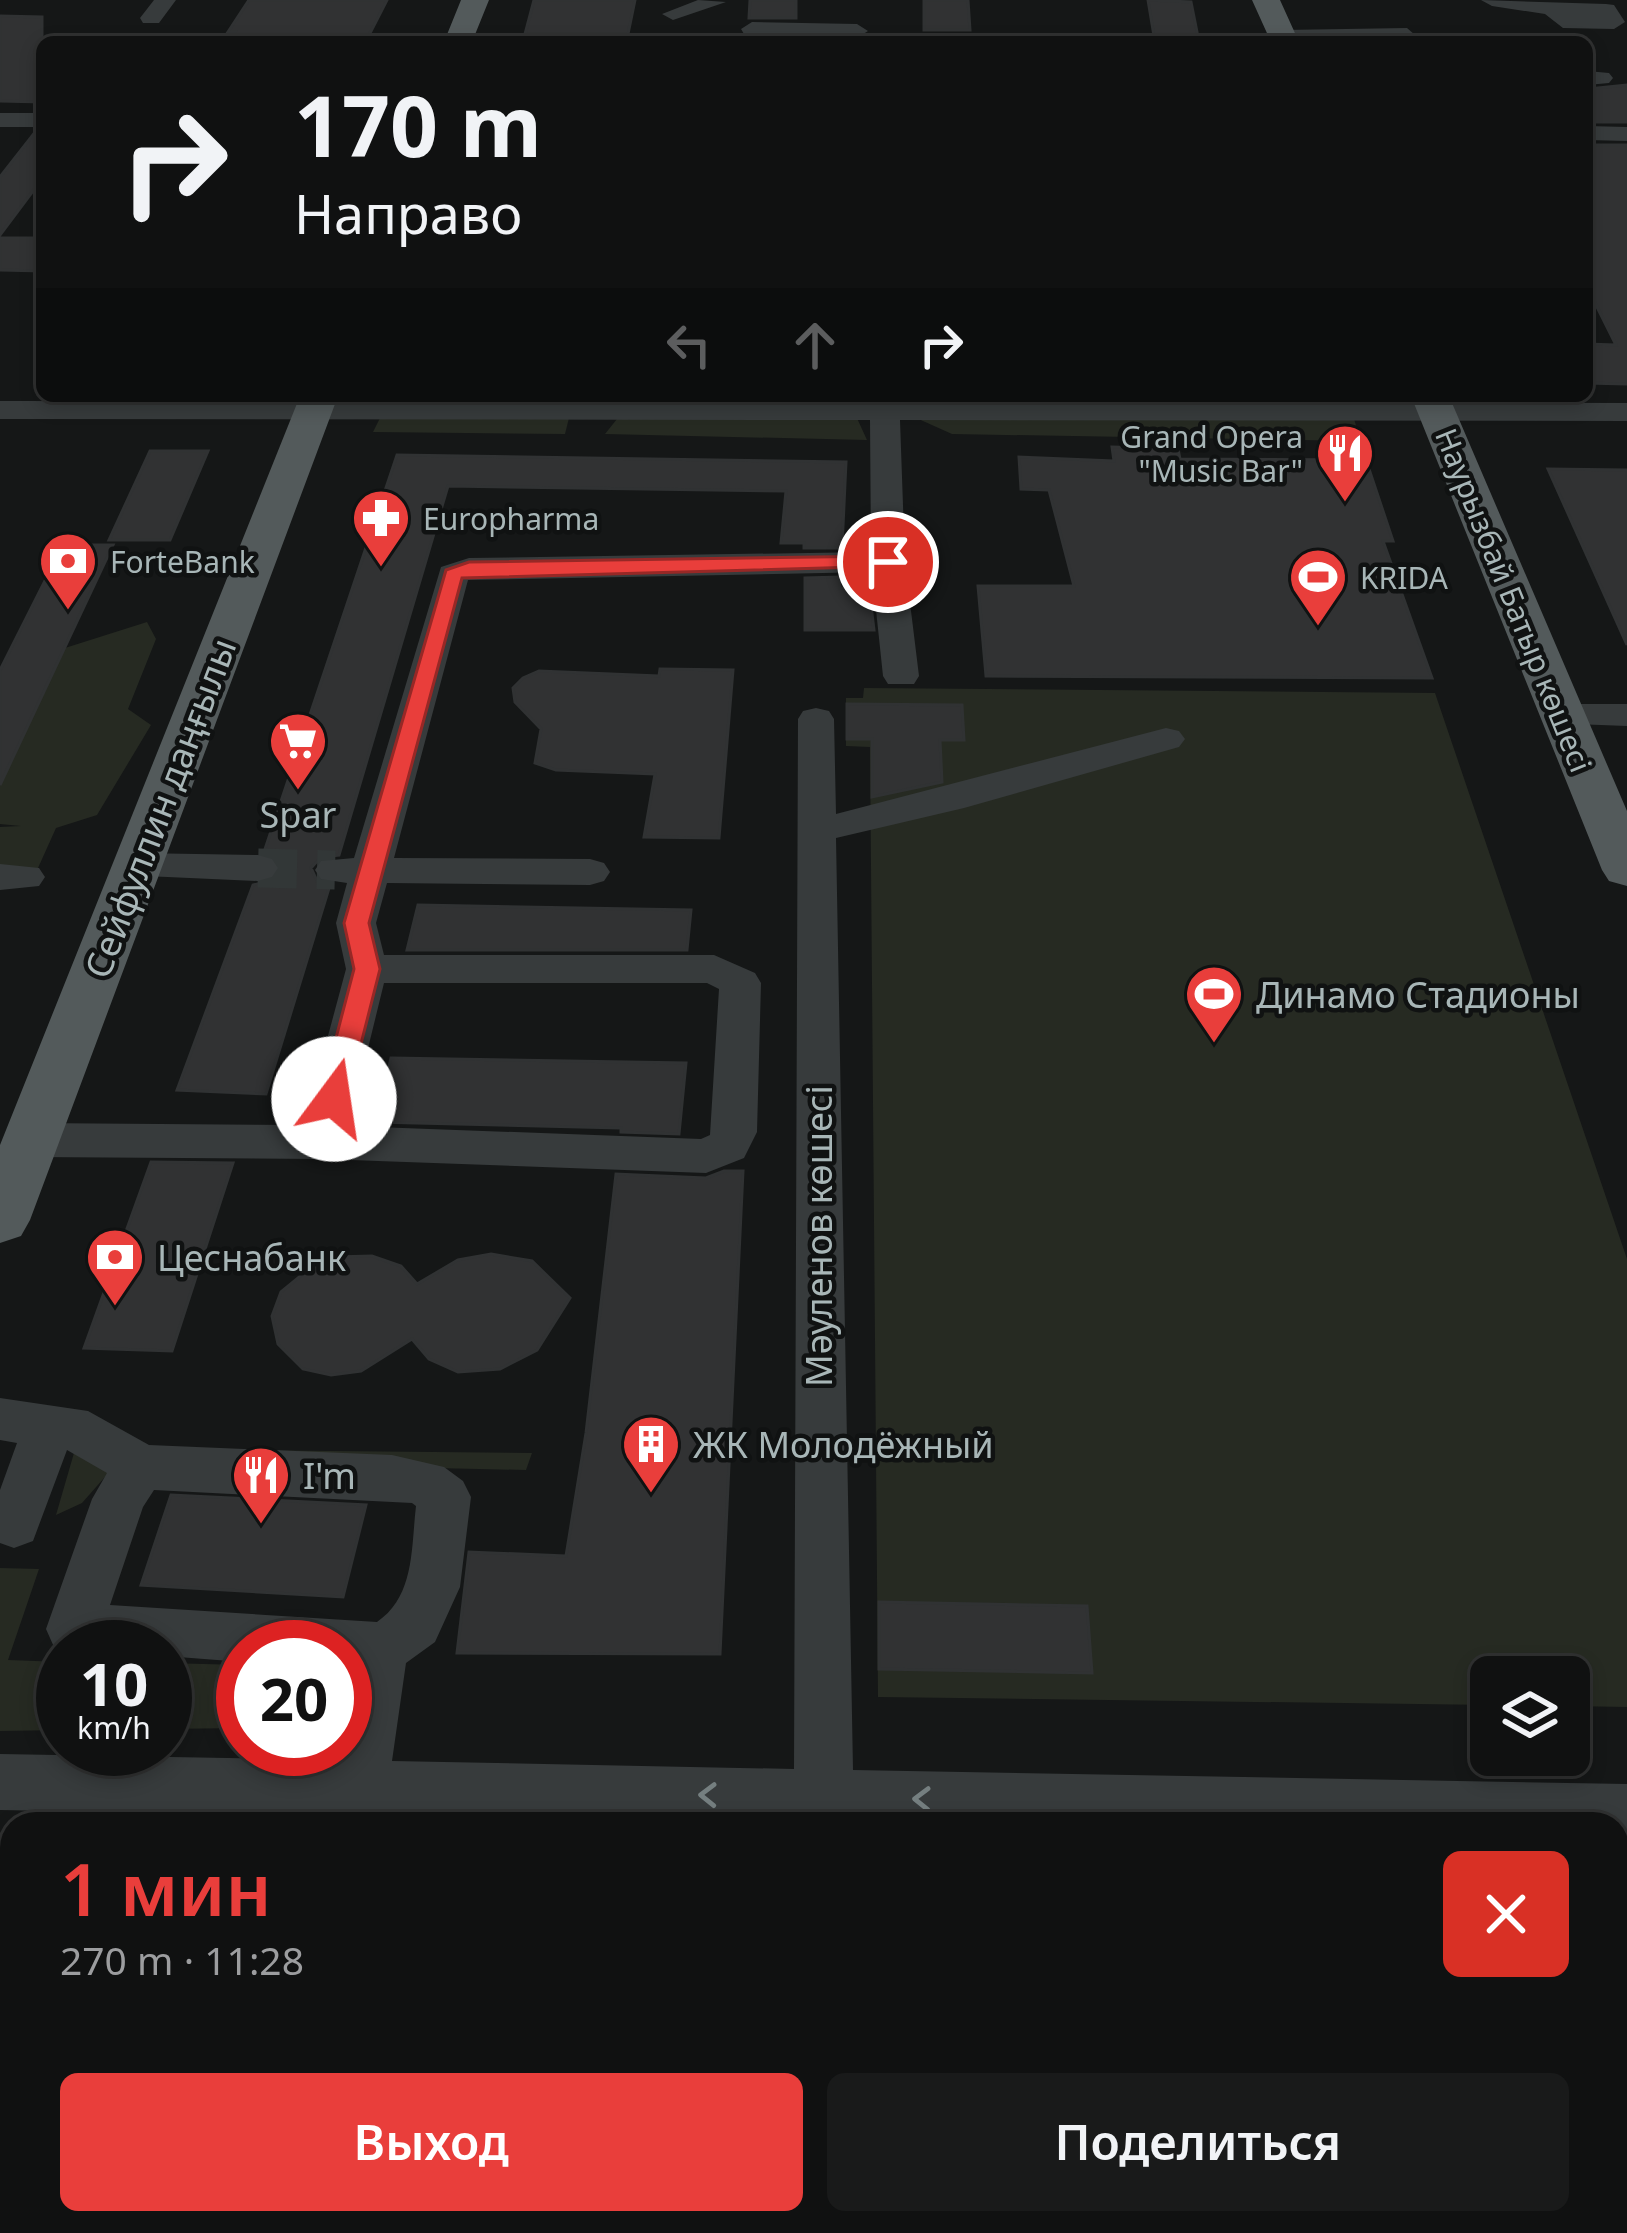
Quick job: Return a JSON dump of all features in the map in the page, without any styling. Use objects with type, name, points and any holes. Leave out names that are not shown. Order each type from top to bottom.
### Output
[{"type":"main road","points":[[460,36],[475,0]]},
{"type":"main road","points":[[1266,0],[1282,36]]},
{"type":"main road","name":"Сейфуллин даңғылы","points":[[0,1220],[317,403]]},
{"type":"main road","name":"Наурызбай Батыр көшесі","points":[[1433,404],[1627,870]]},
{"type":"street","points":[[752,29],[856,36],[857,0]]},
{"type":"street","points":[[1492,0],[1552,9]]},
{"type":"street","points":[[674,7],[715,2]]},
{"type":"street","points":[[1338,36],[1406,31]]},
{"type":"street","points":[[0,120],[36,120]]},
{"type":"street","points":[[1593,122],[1627,122]]},
{"type":"street","points":[[1593,134],[1627,134]]},
{"type":"street","points":[[0,410],[317,403],[1433,404],[1627,412]]},
{"type":"street","points":[[897,406],[884,428],[888,562],[901,676]]},
{"type":"street","points":[[322,1142],[367,969],[356,923],[353,870],[453,574],[458,570],[888,562]]},
{"type":"street","points":[[1561,715],[1627,715]]},
{"type":"street","name":"Мәуленов көшесі","points":[[816,719],[825,1811]]},
{"type":"street","points":[[816,831],[950,800],[1166,739]]},
{"type":"street","points":[[137,866],[258,868]]},
{"type":"street","points":[[353,870],[590,872]]},
{"type":"street","points":[[32,1140],[322,1142],[706,1156],[728,1146],[734,1132],[740,983],[730,974],[714,969],[367,969]]},
{"type":"street","points":[[14,1525],[24,1422],[88,1432],[140,1467],[392,1477],[425,1483],[444,1497],[426,1618],[409,1636],[380,1648],[183,1632],[74,1629],[119,1499],[140,1467]]},
{"type":"street","points":[[359,1789],[380,1648]]},
{"type":"street","points":[[0,1782],[359,1789],[825,1811],[1226,1812]]},
{"type":"shaded area","points":[[382,414],[570,414],[565,434],[373,432]]},
{"type":"shaded area","points":[[621,414],[856,416],[867,440],[605,434]]},
{"type":"shaded area","points":[[914,417],[1354,419],[1361,441],[952,434]]},
{"type":"shaded area","points":[[147,622],[156,639],[128,709],[151,725],[97,815],[56,828],[38,868],[0,868],[0,827],[21,826],[0,824],[0,785],[65,648]]},
{"type":"shaded area","name":"Динамо Стадионы","points":[[864,688],[1435,693],[1627,1259],[1627,1707],[1590,1706],[1590,1656],[1470,1656],[1470,1705],[878,1697],[870,747],[846,746],[846,698],[863,698]]},
{"type":"shaded area","points":[[76,1446],[112,1469],[82,1503],[56,1515]]},
{"type":"shaded area","points":[[221,1450],[532,1453],[526,1470],[221,1463]]},
{"type":"shaded area","points":[[0,1568],[39,1569],[8,1660],[36,1661],[36,1730],[0,1731]]},
{"type":"shaded area","points":[[192,1664],[216,1664],[216,1728],[192,1729]]},
{"type":"building","points":[[249,0],[387,0],[369,36],[232,36],[235,32],[228,32]]},
{"type":"building","points":[[534,0],[635,0],[628,34],[525,34]]},
{"type":"building","points":[[750,0],[796,0],[796,18],[749,18]]},
{"type":"building","points":[[924,0],[968,0],[970,30],[924,30]]},
{"type":"building","points":[[1148,0],[1191,2],[1198,36],[1154,36]]},
{"type":"building","points":[[0,16],[42,17],[42,36],[36,36],[36,102],[0,101]]},
{"type":"building","points":[[1627,85],[1627,122],[1593,122],[1593,88]]},
{"type":"building","points":[[36,131],[36,187],[0,235],[0,177]]},
{"type":"building","points":[[1593,145],[1627,145],[1627,384],[1593,383],[1593,344],[1616,345],[1593,299]]},
{"type":"building","points":[[0,238],[36,238],[36,271],[0,270]]},
{"type":"building","points":[[1112,447],[1178,449],[1180,459],[1366,460],[1393,541],[1383,541],[1432,678],[986,676],[978,586],[1074,586],[1049,490],[1021,489],[1019,457],[1114,461]]},
{"type":"building","points":[[150,451],[208,451],[170,540],[109,540]]},
{"type":"building","points":[[397,455],[846,462],[842,548],[781,543],[786,491],[448,486],[339,855],[321,857],[311,868],[317,881],[330,885],[266,1094],[177,1090],[253,885],[273,881],[282,871],[276,856],[264,852]]},
{"type":"building","points":[[1548,469],[1627,470],[1627,645]]},
{"type":"building","points":[[63,545],[113,545],[0,785],[0,670]]},
{"type":"building","points":[[840,577],[840,588],[869,588],[874,630],[805,630],[805,578]]},
{"type":"building","points":[[660,669],[733,670],[719,838],[644,837],[655,774],[556,770],[535,763],[541,729],[515,702],[513,688],[523,678],[539,671],[659,676]]},
{"type":"building","points":[[847,704],[962,705],[964,740],[940,740],[942,782],[872,797],[872,739],[847,739]]},
{"type":"building","points":[[418,905],[691,910],[687,950],[407,950]]},
{"type":"building","points":[[391,1058],[686,1063],[679,1134],[621,1132],[621,1128],[376,1122]]},
{"type":"building","points":[[151,1162],[233,1163],[172,1351],[84,1348]]},
{"type":"building","points":[[743,1171],[720,1654],[457,1653],[469,1552],[566,1556],[586,1433],[616,1174],[706,1178]]},
{"type":"building","points":[[491,1254],[532,1261],[570,1298],[537,1350],[500,1369],[458,1372],[429,1359],[412,1339],[361,1371],[331,1375],[303,1369],[278,1344],[272,1316],[281,1292],[309,1269],[334,1257],[372,1256],[401,1266],[417,1284],[458,1260]]},
{"type":"building","name":"I'm","points":[[171,1495],[366,1505],[343,1597],[141,1585]]},
{"type":"building","points":[[879,1602],[1087,1606],[1092,1673],[879,1669]]},
{"type":"tunnel","points":[[258,868],[335,870]]},
{"type":"place","name":"Grand Opera \"Music Bar\"","points":[[1345,504]]},
{"type":"place","name":"Europharma","points":[[381,569]]},
{"type":"place","name":"ForteBank","points":[[68,612]]},
{"type":"place","name":"KRIDA","points":[[1318,628]]},
{"type":"place","name":"Spar","points":[[298,792]]},
{"type":"place","name":"Динамо Стадионы","points":[[1214,1045]]},
{"type":"place","name":"Цеснабанк","points":[[115,1308]]},
{"type":"place","name":"ЖК Молодёжный","points":[[651,1495]]},
{"type":"place","name":"I'm","points":[[261,1526]]},
{"type":"route","points":[[334,1099],[367,969],[356,923],[453,574],[469,568],[888,562]]}]
